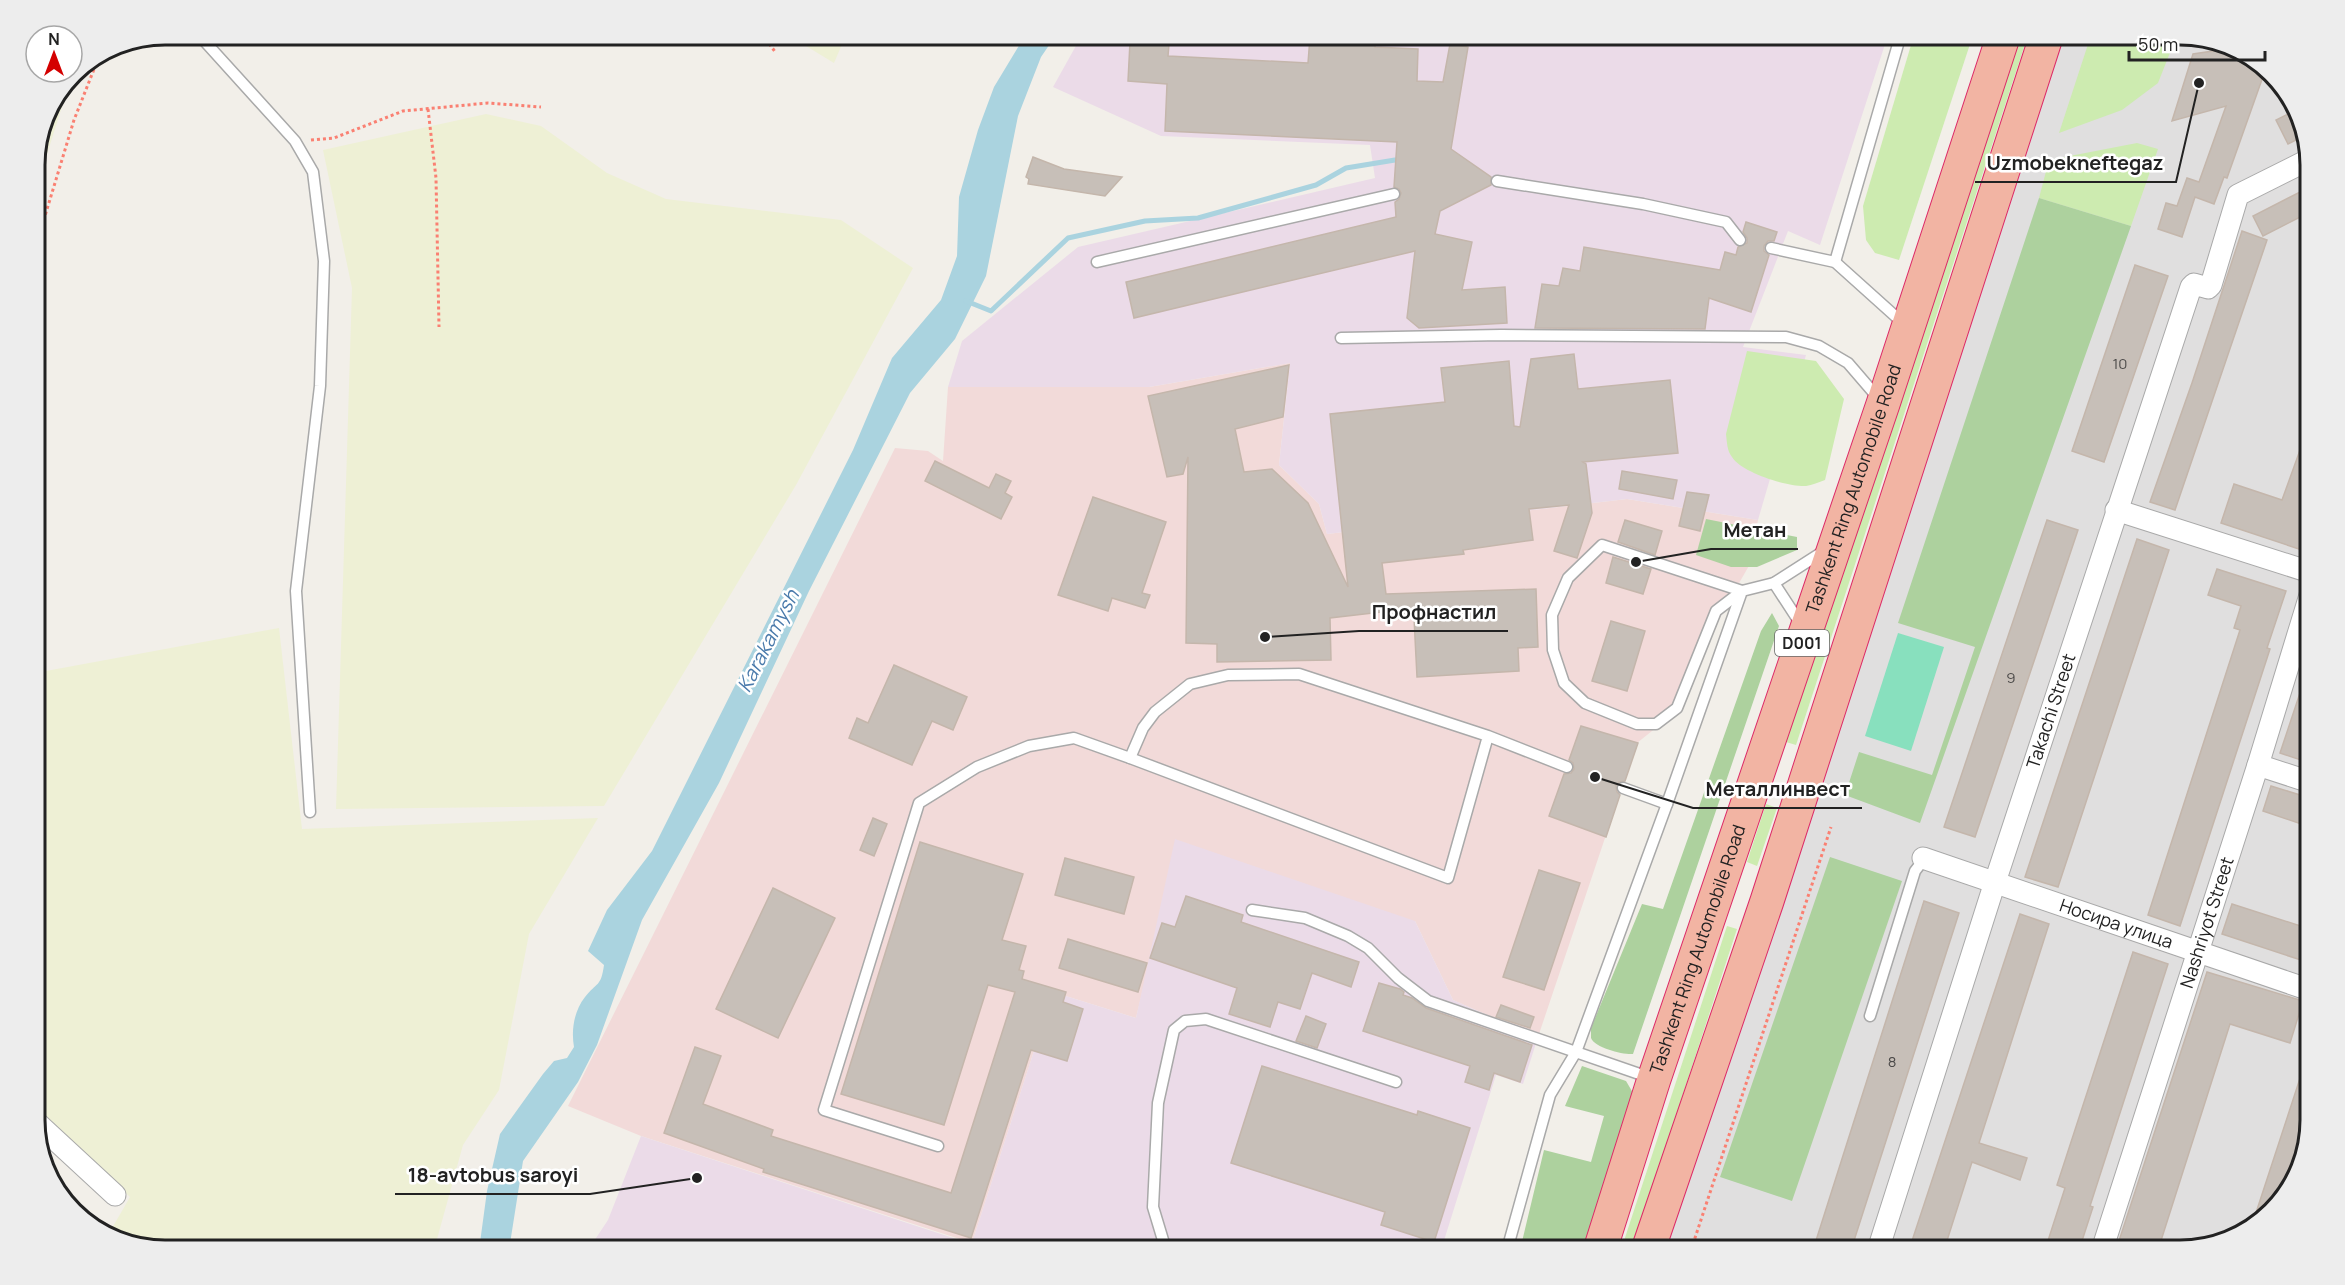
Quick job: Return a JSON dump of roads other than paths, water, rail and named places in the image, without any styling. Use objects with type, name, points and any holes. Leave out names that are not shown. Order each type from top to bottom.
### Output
[{"type":"highway","name":"Tashkent Ring Automobile Road","points":[[1603,1240],[1654,1079],[1883,404],[2000,45]]},
{"type":"highway","name":"D001","points":[[1652,1240],[1767,901],[2043,45]]},
{"type":"highway","points":[[1762,760],[1807,776]]},
{"type":"highway","points":[[1720,884],[1767,901]]},
{"type":"street","name":"Takachi Street","points":[[1881,1240],[1995,882],[2191,287],[2194,284],[2208,288],[2211,285],[2238,195],[2300,164]]},
{"type":"street","points":[[2116,510],[2300,569]]},
{"type":"street","name":"Nashriyot Street","points":[[2106,1240],[2300,628]]},
{"type":"street","points":[[2258,765],[2300,779]]},
{"type":"street","name":"Носира улица","points":[[1924,858],[2300,987]]},
{"type":"street","points":[[45,1132],[115,1195]]},
{"type":"lane","points":[[208,45],[295,141],[313,172],[324,261],[320,386],[296,591],[310,812]]},
{"type":"lane","points":[[1835,262],[1898,45]]},
{"type":"lane","points":[[1497,181],[1643,204],[1726,222],[1740,240]]},
{"type":"lane","points":[[1096,262],[1394,194]]},
{"type":"lane","points":[[1771,248],[1835,262],[1908,328]]},
{"type":"lane","points":[[1341,338],[1501,335],[1786,337],[1819,346],[1848,363],[1883,404]]},
{"type":"lane","points":[[1742,591],[1602,545],[1568,578],[1552,615],[1553,650],[1563,683],[1585,703],[1637,724],[1656,724],[1677,708],[1716,610],[1742,591],[1774,583],[1836,542]]},
{"type":"lane","points":[[1774,583],[1806,632]]},
{"type":"lane","points":[[1509,1240],[1551,1095],[1576,1052],[1742,591]]},
{"type":"lane","points":[[1130,758],[1143,728],[1155,712],[1190,684],[1228,675],[1299,674],[1488,736],[1567,767]]},
{"type":"lane","points":[[938,1146],[824,1110],[919,803],[977,768],[1029,746],[1074,738],[1448,878],[1488,736]]},
{"type":"lane","points":[[1623,788],[1666,804]]},
{"type":"lane","points":[[1870,1016],[1915,871],[1924,858]]},
{"type":"lane","points":[[1252,910],[1305,918],[1327,926],[1368,948],[1398,978],[1428,1001],[1654,1079]]},
{"type":"lane","points":[[1163,1240],[1153,1207],[1158,1103],[1174,1030],[1185,1022],[1206,1019],[1396,1082]]},
{"type":"water","name":"Karakamysh","points":[[1019,45],[1049,45],[1041,57],[1018,116],[986,276],[955,339],[910,393],[809,591],[719,783],[642,920],[597,1045],[578,1082],[523,1161],[511,1240],[480,1240],[487,1191],[500,1134],[554,1061],[567,1058],[574,1047],[573,1027],[578,1008],[600,981],[603,972],[604,965],[588,951],[607,910],[652,851],[853,450],[892,358],[941,300],[957,256],[959,197],[978,130],[994,87]]},
{"type":"waterway","points":[[966,301],[991,311],[1068,238],[1145,221],[1198,218],[1316,185],[1346,168],[1395,160]]},
{"type":"place","name":"Uzmobekneftegaz","points":[[2199,83]]},
{"type":"place","name":"Метан","points":[[1636,562]]},
{"type":"place","name":"Профнастил","points":[[1265,637]]},
{"type":"place","name":"Металлинвест","points":[[1595,777]]},
{"type":"place","name":"18-avtobus saroyi","points":[[697,1178]]}]
